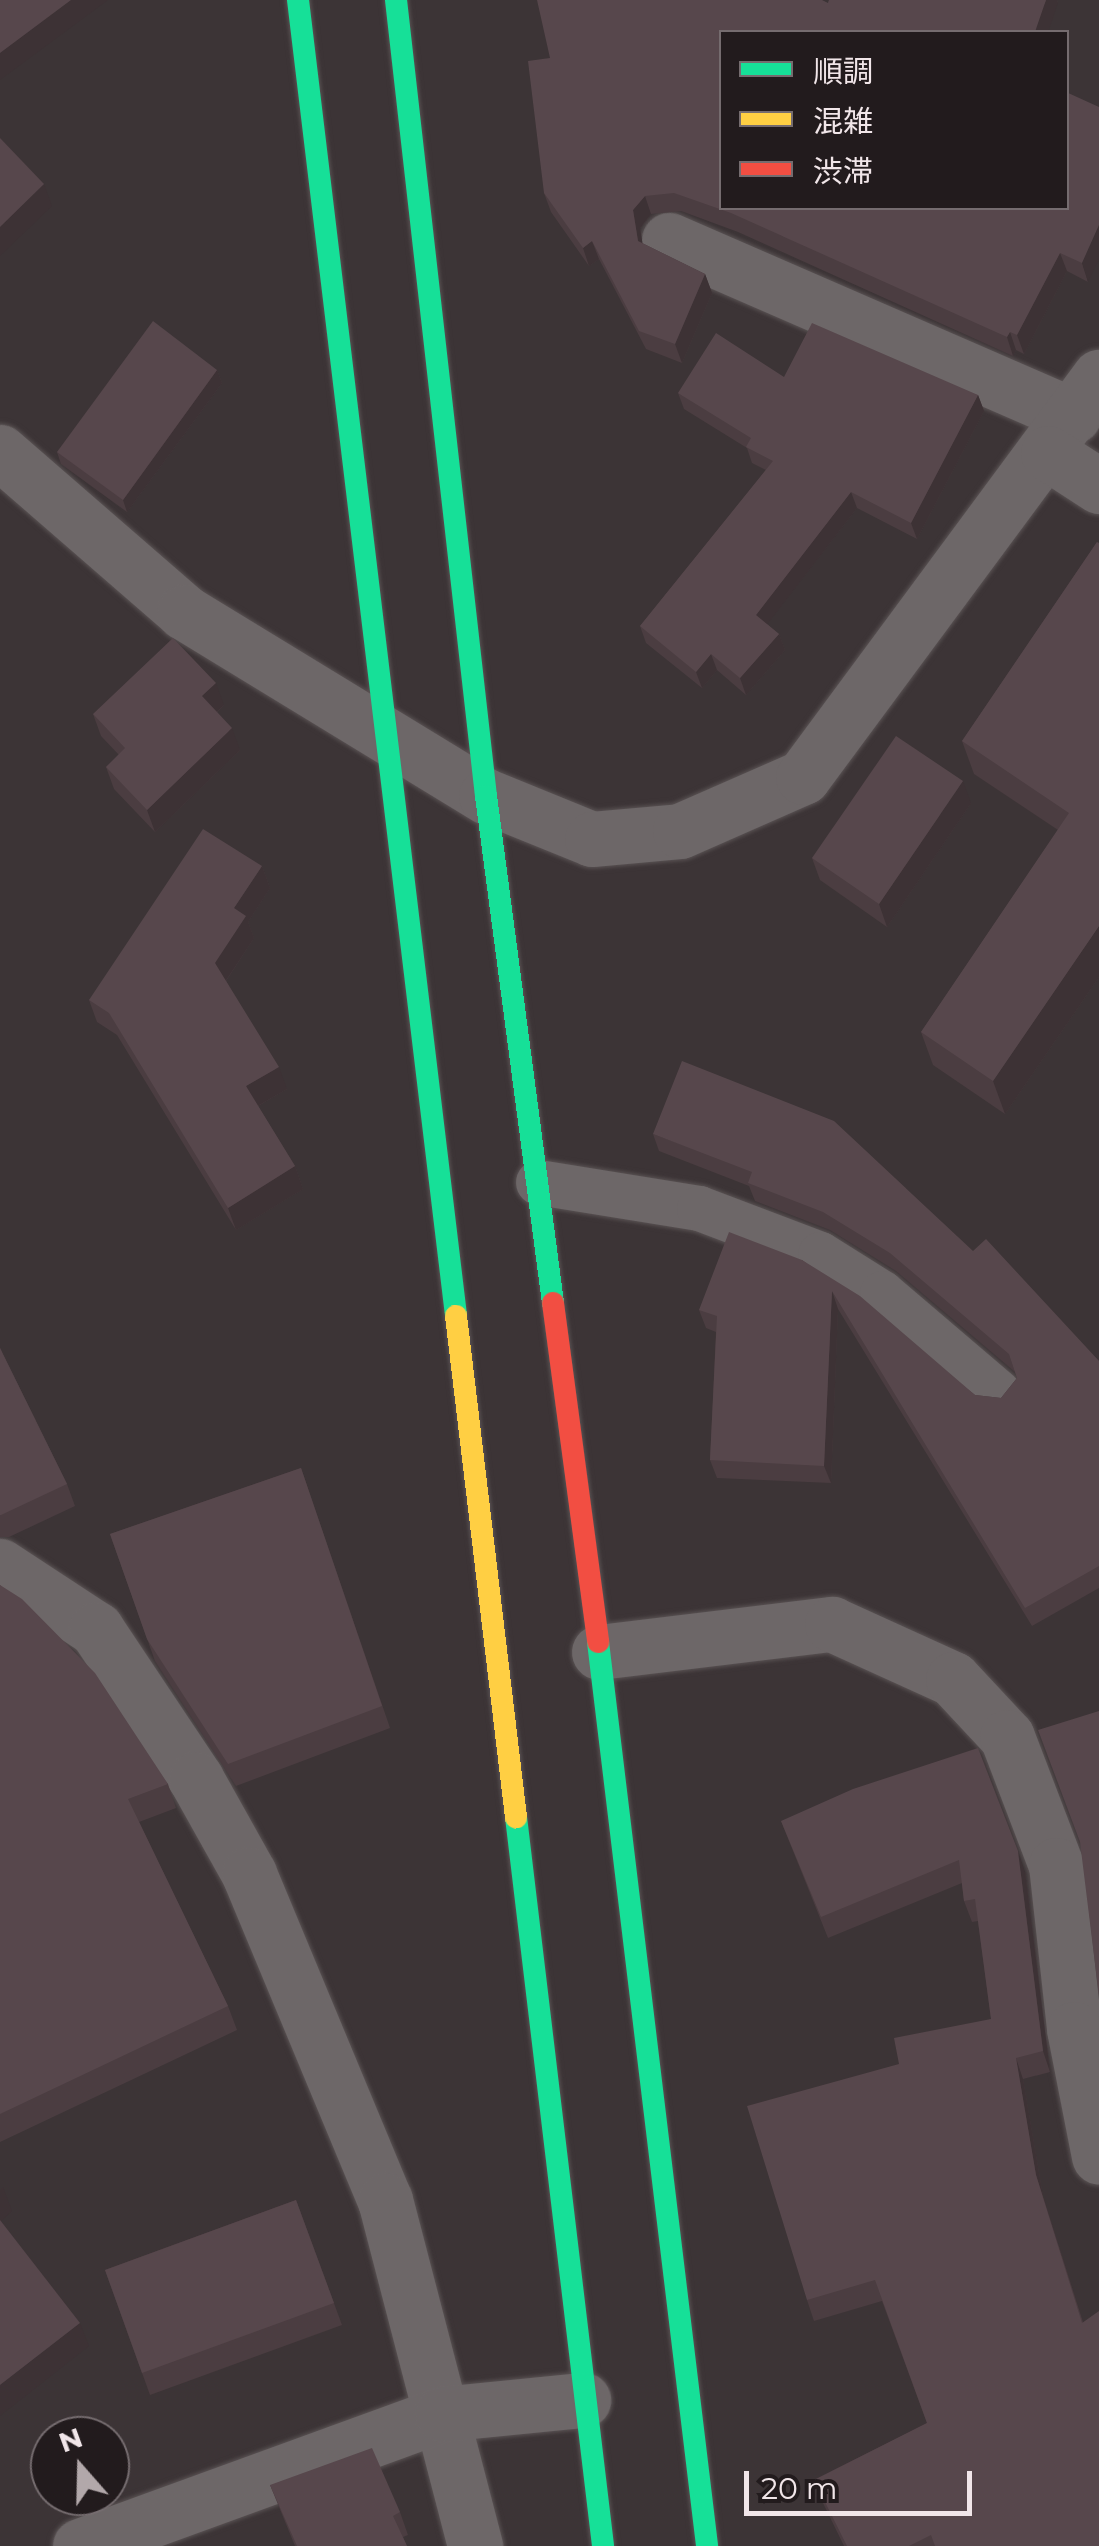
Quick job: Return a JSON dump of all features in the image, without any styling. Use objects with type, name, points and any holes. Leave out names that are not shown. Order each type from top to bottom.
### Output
[{"type":"street","points":[[298,0],[603,2546]]},
{"type":"street","points":[[396,0],[486,796],[599,1652],[706,2546]]},
{"type":"street","points":[[669,240],[1073,415],[1099,486]]},
{"type":"street","points":[[0,452],[184,612],[486,796],[592,840],[680,832],[803,777],[1073,415]]},
{"type":"street","points":[[0,1566],[96,1629],[249,1874],[385,2200],[475,2546]]},
{"type":"street","points":[[599,1652],[832,1624],[953,1679],[1007,1737],[1056,1866],[1074,2029],[1099,2157]]},
{"type":"street","points":[[80,2546],[442,2414],[583,2400]]},
{"type":"lane","points":[[538,1182],[699,1208],[820,1254],[882,1293],[998,1392]]},
{"type":"building","points":[[0,0],[71,0],[0,53]]},
{"type":"building","points":[[537,0],[1046,0],[1036,30],[719,30],[719,209],[674,193],[645,196],[633,210],[638,241],[705,274],[675,344],[639,331],[592,241],[583,248],[544,193],[528,61],[550,58]]},
{"type":"building","points":[[1069,93],[1099,107],[1099,225],[1082,263],[1060,253],[1017,335],[1010,332],[1007,337],[722,210],[1069,210]]},
{"type":"building","points":[[0,138],[44,184],[0,227]]},
{"type":"building","points":[[153,321],[217,370],[123,500],[57,452]]},
{"type":"building","points":[[812,323],[978,395],[911,523],[851,492],[756,615],[779,634],[740,678],[711,654],[696,672],[640,626],[773,461],[746,447],[751,438],[678,393],[716,333],[784,377]]},
{"type":"building","points":[[1097,542],[1099,926],[993,1081],[921,1032],[1069,813],[962,741]]},
{"type":"building","points":[[173,638],[216,683],[202,696],[232,728],[147,810],[106,767],[125,748],[93,714]]},
{"type":"building","points":[[896,736],[963,781],[879,904],[812,858]]},
{"type":"building","points":[[203,829],[262,866],[234,908],[246,916],[215,963],[279,1067],[246,1086],[295,1166],[228,1208],[109,1013],[89,1000]]},
{"type":"building","points":[[682,1061],[834,1121],[973,1251],[986,1239],[1099,1361],[1099,1566],[1025,1608],[832,1291],[824,1466],[710,1460],[717,1316],[699,1310],[729,1232],[802,1260],[860,1296],[975,1395],[1001,1398],[1017,1378],[1009,1354],[890,1253],[823,1212],[748,1183],[752,1172],[653,1134]]},
{"type":"building","points":[[0,1348],[67,1484],[1,1515],[0,1515]]},
{"type":"building","points":[[301,1468],[382,1706],[228,1764],[147,1639],[110,1534]]},
{"type":"building","points":[[0,1585],[22,1599],[95,1673],[168,1784],[128,1799],[228,2006],[0,2114]]},
{"type":"building","points":[[1099,1711],[1099,1996],[1080,1842],[1038,1730]]},
{"type":"building","points":[[978,1748],[1018,1851],[1043,2051],[1016,2058],[1036,2175],[1082,2323],[1099,2311],[1099,2546],[935,2546],[931,2535],[909,2546],[847,2546],[814,2480],[927,2423],[875,2280],[807,2300],[747,2106],[899,2064],[894,2038],[991,2019],[975,1899],[964,1901],[959,1860],[821,1917],[781,1821],[853,1789]]},
{"type":"building","points":[[296,2200],[334,2303],[142,2373],[105,2270]]},
{"type":"building","points":[[0,2220],[80,2323],[0,2385]]},
{"type":"building","points":[[372,2448],[400,2512],[393,2516],[407,2546],[297,2546],[270,2485]]},
{"type":"traffic: fast","points":[[298,0],[456,1316]]},
{"type":"traffic: fast","points":[[396,0],[486,796],[553,1303]]},
{"type":"traffic: fast","points":[[598,1642],[707,2546]]},
{"type":"traffic: fast","points":[[516,1817],[603,2546]]},
{"type":"traffic: slow","points":[[456,1316],[516,1817]]},
{"type":"traffic: jam","points":[[553,1303],[598,1642]]}]
